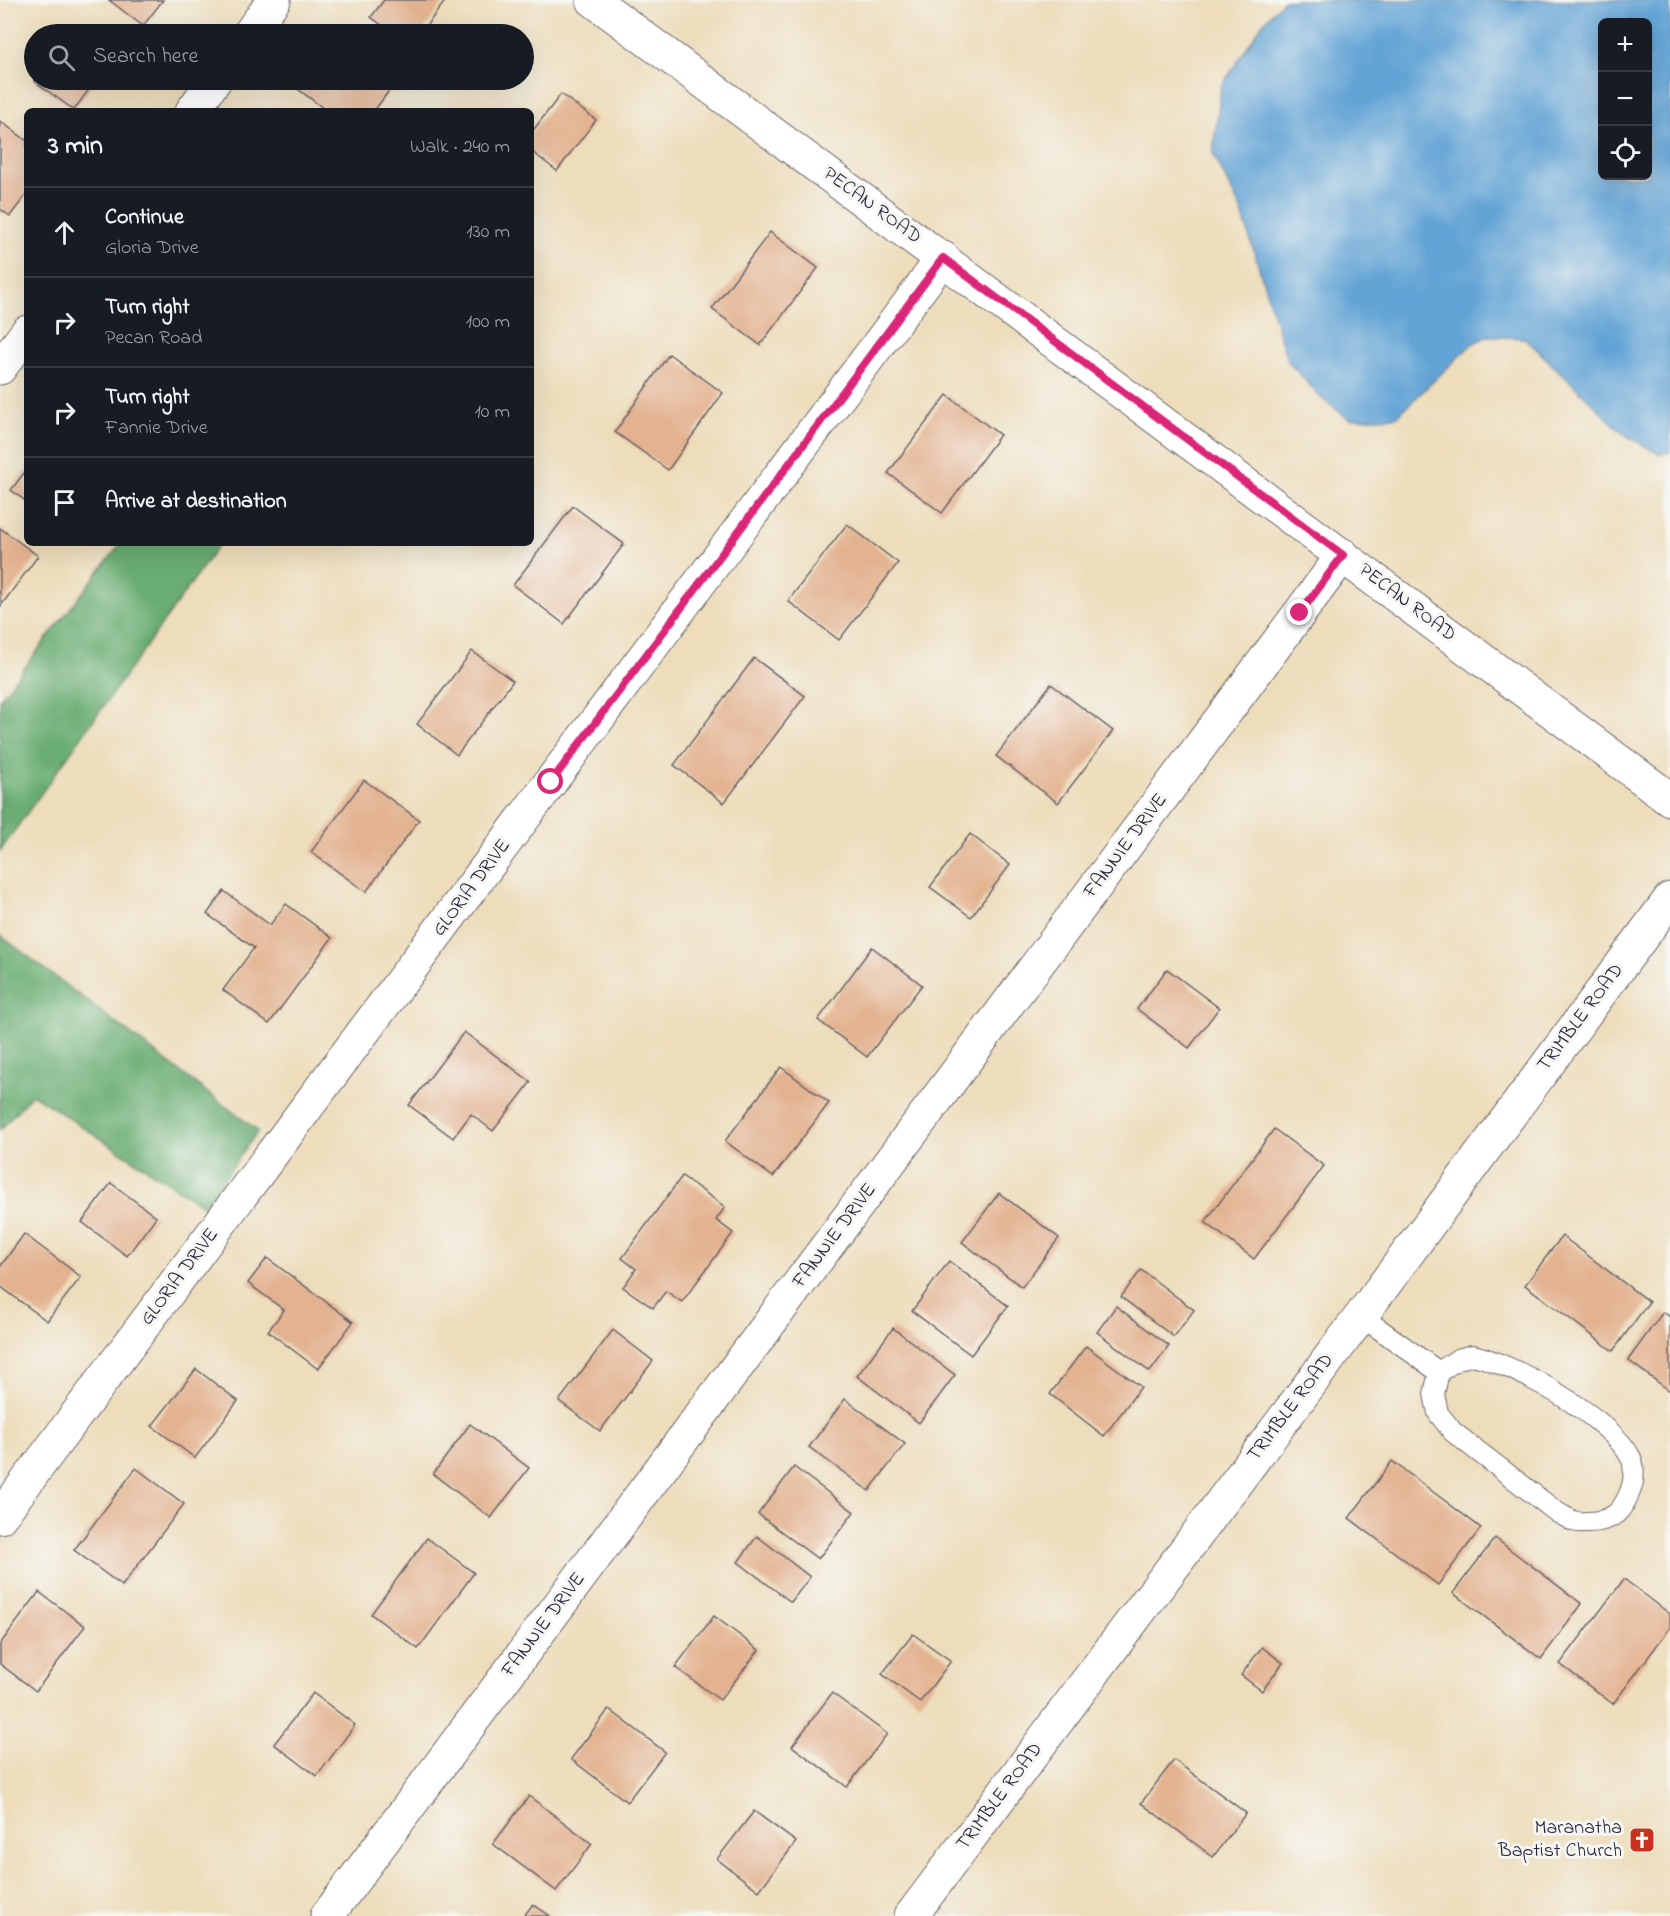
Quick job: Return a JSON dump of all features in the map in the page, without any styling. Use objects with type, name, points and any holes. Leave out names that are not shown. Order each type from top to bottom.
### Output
[{"type":"street","points":[[256,24],[274,0]]},
{"type":"street","name":"PECAN ROAD","points":[[593,0],[1670,799]]},
{"type":"street","points":[[194,108],[208,90]]},
{"type":"street","name":"GLORIA DRIVE","points":[[0,1517],[943,258]]},
{"type":"street","points":[[0,368],[24,336]]},
{"type":"street","name":"FANNIE DRIVE","points":[[327,1916],[1343,555]]},
{"type":"street","name":"TRIMBLE ROAD","points":[[911,1916],[1670,899]]},
{"type":"lane","points":[[1361,1316],[1439,1372]]},
{"type":"lane","points":[[1473,1355],[1484,1357],[1527,1376],[1586,1412],[1618,1441],[1632,1460],[1634,1482],[1625,1505],[1613,1516],[1596,1522],[1576,1522],[1558,1513],[1453,1432],[1438,1413],[1434,1394],[1439,1372],[1458,1359],[1473,1355]]},
{"type":"green space","points":[[119,546],[218,546],[0,851],[0,699]]},
{"type":"green space","points":[[0,935],[258,1131],[204,1206],[32,1094],[0,1130]]},
{"type":"water","points":[[1284,0],[1670,0],[1670,452],[1659,454],[1624,434],[1525,338],[1488,336],[1472,344],[1396,417],[1349,419],[1320,397],[1287,360],[1242,212],[1213,153],[1221,87],[1263,23]]},
{"type":"building","points":[[109,0],[163,0],[145,24],[140,24]]},
{"type":"building","points":[[384,0],[446,0],[428,24],[380,24],[371,17]]},
{"type":"building","points":[[46,90],[89,90],[75,108],[71,108]]},
{"type":"building","points":[[299,90],[390,90],[376,108],[323,108]]},
{"type":"building","points":[[561,94],[596,120],[557,171],[534,153],[534,129]]},
{"type":"building","points":[[0,121],[24,139],[24,198],[10,216],[0,209]]},
{"type":"building","points":[[770,232],[818,268],[760,345],[712,309]]},
{"type":"building","points":[[669,354],[723,393],[668,470],[615,432]]},
{"type":"building","points":[[947,395],[1000,435],[942,513],[888,473]]},
{"type":"building","points":[[24,473],[24,500],[11,490]]},
{"type":"building","points":[[573,506],[624,544],[564,624],[513,585]]},
{"type":"building","points":[[847,524],[898,563],[839,640],[788,601]]},
{"type":"building","points":[[0,528],[38,556],[0,607]]},
{"type":"building","points":[[472,651],[513,681],[457,755],[417,724]]},
{"type":"building","points":[[754,658],[805,696],[724,803],[674,765]]},
{"type":"building","points":[[1051,684],[1113,731],[1058,803],[996,756]]},
{"type":"building","points":[[364,780],[419,820],[366,892],[311,852]]},
{"type":"building","points":[[970,834],[1010,865],[971,917],[930,887]]},
{"type":"building","points":[[224,891],[270,925],[286,904],[332,938],[269,1024],[223,990],[254,948],[207,914]]},
{"type":"building","points":[[872,947],[922,985],[867,1057],[818,1020]]},
{"type":"building","points":[[1167,969],[1219,1008],[1189,1048],[1137,1009]]},
{"type":"building","points":[[464,1032],[531,1082],[493,1131],[471,1114],[453,1138],[409,1105]]},
{"type":"building","points":[[781,1067],[829,1103],[773,1177],[725,1141]]},
{"type":"building","points":[[1274,1129],[1324,1166],[1254,1259],[1205,1222]]},
{"type":"building","points":[[682,1176],[725,1207],[716,1220],[733,1233],[682,1302],[666,1291],[653,1308],[623,1287],[636,1269],[622,1258]]},
{"type":"building","points":[[111,1183],[156,1217],[127,1256],[82,1222]]},
{"type":"building","points":[[999,1193],[1059,1238],[1022,1287],[962,1242]]},
{"type":"building","points":[[24,1234],[81,1277],[47,1321],[0,1286],[0,1267]]},
{"type":"building","points":[[1562,1236],[1649,1302],[1613,1351],[1525,1285]]},
{"type":"building","points":[[267,1258],[353,1322],[318,1369],[268,1331],[284,1310],[248,1283]]},
{"type":"building","points":[[949,1261],[1008,1306],[971,1355],[912,1311]]},
{"type":"building","points":[[1141,1270],[1194,1310],[1174,1337],[1121,1297]]},
{"type":"building","points":[[1116,1306],[1169,1346],[1150,1372],[1097,1332]]},
{"type":"building","points":[[1663,1312],[1670,1317],[1670,1391],[1628,1360]]},
{"type":"building","points":[[893,1328],[955,1375],[919,1423],[857,1376]]},
{"type":"building","points":[[613,1330],[653,1361],[600,1431],[559,1401]]},
{"type":"building","points":[[1086,1346],[1141,1387],[1104,1436],[1050,1394]]},
{"type":"building","points":[[196,1369],[238,1401],[195,1458],[152,1426]]},
{"type":"building","points":[[845,1399],[905,1444],[869,1491],[809,1447]]},
{"type":"building","points":[[470,1424],[529,1468],[491,1518],[433,1474]]},
{"type":"building","points":[[1392,1461],[1481,1528],[1438,1585],[1349,1518]]},
{"type":"building","points":[[794,1467],[854,1512],[818,1559],[758,1514]]},
{"type":"building","points":[[136,1468],[184,1504],[122,1586],[74,1550]]},
{"type":"building","points":[[757,1536],[810,1577],[791,1602],[738,1562]]},
{"type":"building","points":[[427,1538],[474,1573],[418,1649],[371,1614]]},
{"type":"building","points":[[1495,1538],[1582,1604],[1541,1659],[1453,1593]]},
{"type":"building","points":[[1624,1579],[1670,1614],[1670,1628],[1613,1704],[1560,1664]]},
{"type":"building","points":[[39,1592],[85,1626],[36,1691],[0,1664],[0,1644]]},
{"type":"building","points":[[714,1616],[759,1650],[720,1700],[675,1667]]},
{"type":"building","points":[[913,1634],[951,1661],[920,1702],[882,1674]]},
{"type":"building","points":[[1262,1647],[1283,1663],[1262,1691],[1241,1675]]},
{"type":"building","points":[[313,1693],[355,1725],[317,1776],[274,1744]]},
{"type":"building","points":[[832,1693],[887,1734],[847,1787],[792,1746]]},
{"type":"building","points":[[609,1709],[665,1752],[627,1802],[571,1759]]},
{"type":"building","points":[[1174,1760],[1246,1813],[1213,1857],[1141,1803]]},
{"type":"building","points":[[529,1796],[592,1844],[556,1891],[493,1844]]},
{"type":"building","points":[[754,1811],[796,1842],[759,1891],[717,1859]]},
{"type":"building","points":[[533,1904],[550,1916],[524,1916]]},
{"type":"place","name":"Maranatha Baptist Church","points":[[1642,1840]]},
{"type":"route","points":[[551,782],[943,258],[1343,555],[1300,613]]}]
